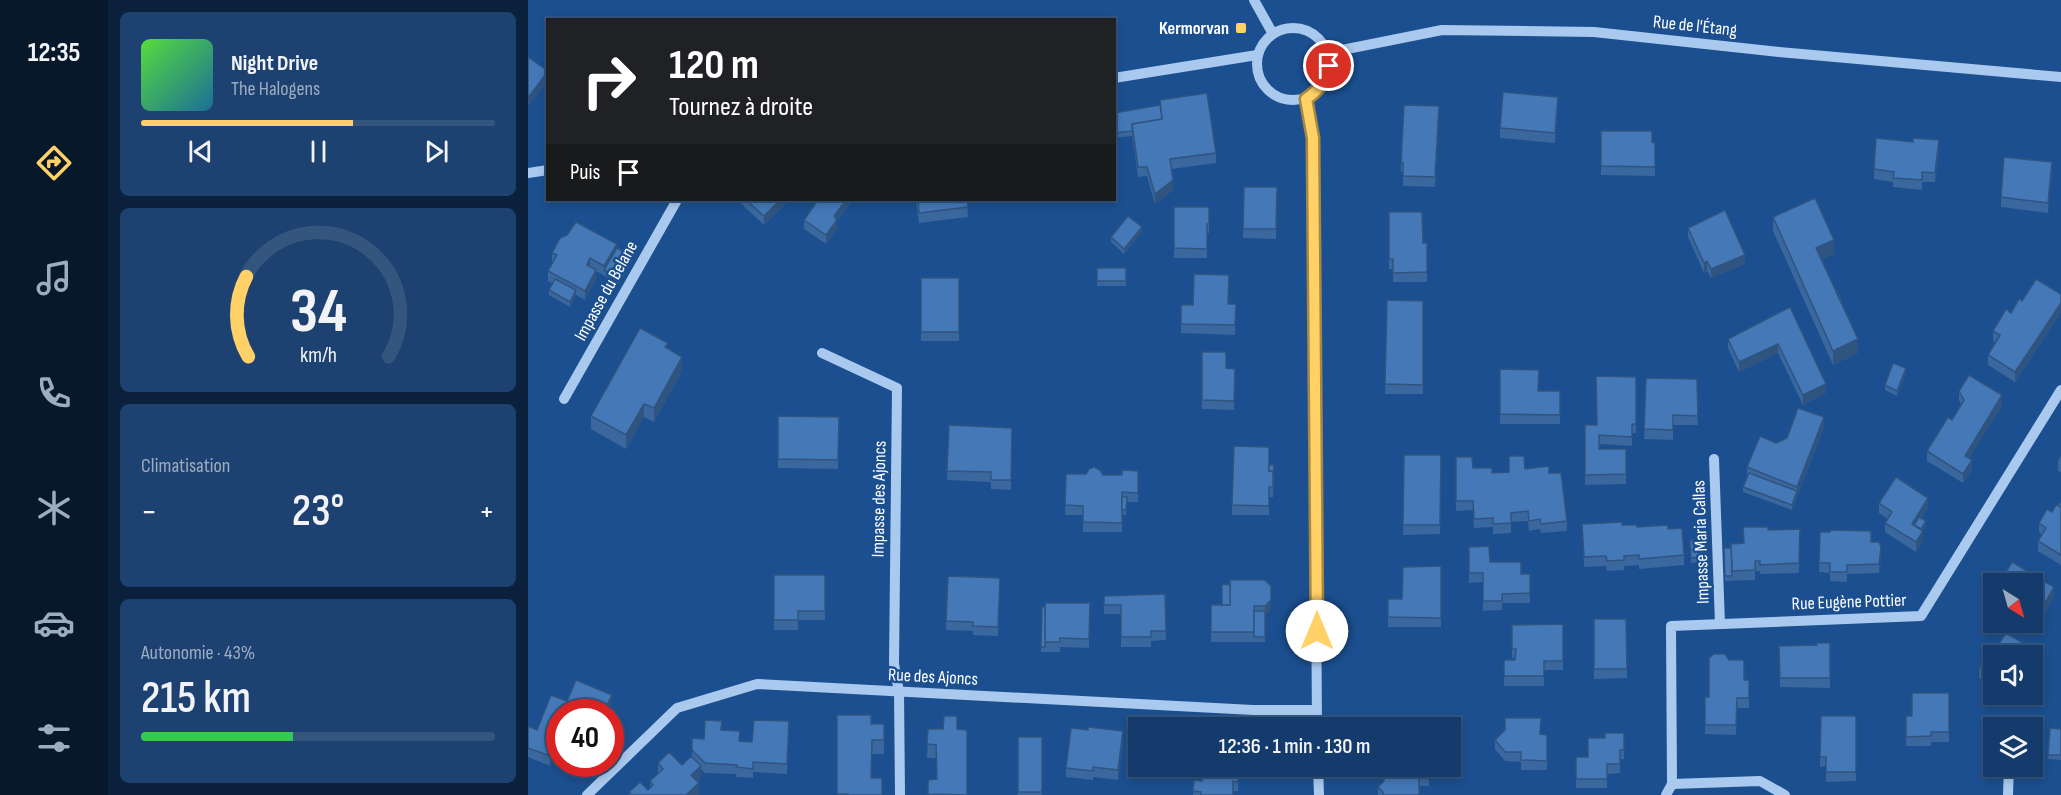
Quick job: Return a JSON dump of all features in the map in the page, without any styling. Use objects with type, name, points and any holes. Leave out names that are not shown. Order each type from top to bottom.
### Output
[{"type":"street","points":[[1254,0],[1273,33]]},
{"type":"street","points":[[1285,28],[1298,28],[1311,32],[1321,41],[1327,53],[1329,66],[1326,80],[1306,99],[1283,100],[1264,87],[1259,78],[1256,67],[1257,55],[1263,43],[1273,33],[1285,28]]},
{"type":"street","name":"Rue de l'Étang","points":[[1327,53],[1442,30],[1594,32],[2061,78]]},
{"type":"street","points":[[1116,78],[1257,55]]},
{"type":"street","points":[[1306,99],[1313,138],[1316,717]]},
{"type":"street","points":[[528,173],[546,170]]},
{"type":"street","name":"Impasse du Belane","points":[[564,399],[676,201]]},
{"type":"street","name":"Impasse des Ajoncs","points":[[822,353],[897,388],[894,664],[899,692]]},
{"type":"street","name":"Rue Eugène Pottier","points":[[1666,795],[1672,784],[1671,626],[1921,616],[2061,390]]},
{"type":"street","name":"Impasse Maria Callas","points":[[1714,459],[1720,624]]},
{"type":"street","name":"Rue des Ajoncs","points":[[587,795],[677,708],[757,684],[1253,710],[1316,710]]},
{"type":"street","points":[[899,692],[900,795]]},
{"type":"street","points":[[1318,777],[1319,795]]},
{"type":"street","points":[[2008,795],[2009,777]]},
{"type":"street","points":[[1672,784],[1760,781],[1785,795]]},
{"type":"building","points":[[528,57],[546,70],[546,74],[528,98]]},
{"type":"building","points":[[1503,92],[1558,97],[1555,133],[1500,128]]},
{"type":"building","points":[[1207,93],[1216,153],[1170,159],[1173,180],[1155,194],[1147,167],[1138,167],[1132,124],[1162,119],[1160,100]]},
{"type":"building","points":[[1160,105],[1162,119],[1132,124],[1132,131],[1116,133],[1116,113]]},
{"type":"building","points":[[1404,105],[1439,106],[1435,177],[1403,176],[1403,163],[1401,162]]},
{"type":"building","points":[[1601,131],[1652,131],[1652,142],[1655,143],[1655,167],[1601,166]]},
{"type":"building","points":[[1876,138],[1913,142],[1913,138],[1939,140],[1935,173],[1922,172],[1922,180],[1893,178],[1894,172],[1874,169]]},
{"type":"building","points":[[2004,157],[2052,162],[2048,203],[2001,197]]},
{"type":"building","points":[[1244,187],[1277,187],[1276,229],[1243,229]]},
{"type":"building","points":[[1815,198],[1834,240],[1816,248],[1858,339],[1833,351],[1773,217]]},
{"type":"building","points":[[747,201],[779,201],[764,216]]},
{"type":"building","points":[[817,201],[845,201],[834,216],[837,220],[826,235],[804,220]]},
{"type":"building","points":[[918,201],[967,201],[968,207],[919,213]]},
{"type":"building","points":[[1174,207],[1209,207],[1207,249],[1174,248]]},
{"type":"building","points":[[1725,210],[1745,255],[1711,269],[1707,261],[1704,263],[1688,228]]},
{"type":"building","points":[[1389,212],[1422,212],[1423,243],[1427,243],[1427,272],[1393,273],[1393,259],[1389,259]]},
{"type":"building","points":[[1128,216],[1142,227],[1124,249],[1111,237]]},
{"type":"building","points":[[576,222],[617,244],[604,266],[590,258],[587,265],[596,270],[585,291],[548,271],[557,255],[552,253],[560,238],[567,235]]},
{"type":"building","points":[[617,248],[632,256],[619,279],[604,270]]},
{"type":"building","points":[[1097,268],[1126,268],[1126,281],[1097,281]]},
{"type":"building","points":[[1194,274],[1229,275],[1228,304],[1236,304],[1235,325],[1181,324],[1181,305],[1193,305]]},
{"type":"building","points":[[921,278],[959,278],[959,332],[921,332]]},
{"type":"building","points":[[555,279],[576,290],[570,302],[549,290]]},
{"type":"building","points":[[2036,279],[2061,294],[2061,303],[2015,372],[1988,355],[2000,335],[1993,331],[2006,309],[2011,313],[2019,299],[2022,301]]},
{"type":"building","points":[[1387,300],[1423,301],[1423,385],[1385,384]]},
{"type":"building","points":[[1790,307],[1826,384],[1803,395],[1778,344],[1739,362],[1728,339]]},
{"type":"building","points":[[640,328],[668,343],[665,347],[682,357],[654,408],[644,404],[626,435],[591,416]]},
{"type":"building","points":[[1202,352],[1226,352],[1226,368],[1235,369],[1234,401],[1202,400]]},
{"type":"building","points":[[1893,363],[1906,368],[1897,391],[1885,385]]},
{"type":"building","points":[[1500,369],[1539,370],[1538,391],[1560,391],[1560,415],[1500,414]]},
{"type":"building","points":[[1969,375],[2002,395],[1965,456],[1972,460],[1963,474],[1927,451],[1948,417],[1952,420],[1964,400],[1959,391]]},
{"type":"building","points":[[1596,376],[1636,377],[1636,424],[1632,424],[1632,437],[1599,435],[1599,449],[1626,449],[1626,474],[1585,475],[1585,425],[1597,425]]},
{"type":"building","points":[[1646,378],[1697,379],[1698,416],[1673,415],[1673,430],[1644,429]]},
{"type":"building","points":[[1798,408],[1824,417],[1797,487],[1747,467],[1760,436],[1776,443],[1787,438]]},
{"type":"building","points":[[778,416],[839,417],[838,460],[778,459]]},
{"type":"building","points":[[949,425],[1012,428],[1011,480],[991,480],[991,472],[947,471]]},
{"type":"building","points":[[1234,446],[1269,447],[1269,471],[1273,471],[1273,487],[1269,487],[1269,506],[1232,505]]},
{"type":"building","points":[[1404,455],[1441,455],[1440,525],[1403,525]]},
{"type":"building","points":[[1509,456],[1524,456],[1525,469],[1549,466],[1549,473],[1561,473],[1567,521],[1541,524],[1540,519],[1529,521],[1528,511],[1511,513],[1511,523],[1493,524],[1493,518],[1474,519],[1473,501],[1456,501],[1456,457],[1472,457],[1473,468],[1492,468],[1492,473],[1509,472]]},
{"type":"building","points":[[1269,465],[1274,465],[1273,476],[1273,471],[1269,471]]},
{"type":"building","points":[[1094,467],[1103,475],[1122,475],[1122,470],[1138,471],[1138,493],[1122,492],[1122,523],[1083,522],[1083,506],[1065,505],[1066,474],[1086,474]]},
{"type":"building","points":[[1749,473],[1797,491],[1792,505],[1743,487]]},
{"type":"building","points":[[1896,477],[1928,498],[1912,524],[1923,531],[1916,542],[1885,523],[1892,512],[1879,503]]},
{"type":"building","points":[[1122,497],[1127,497],[1126,510],[1122,510]]},
{"type":"building","points":[[2056,505],[2061,507],[2061,555],[2038,541],[2046,528],[2039,523],[2047,509],[2052,512]]},
{"type":"building","points":[[1919,517],[1926,521],[1921,529],[1914,525]]},
{"type":"building","points":[[1622,522],[1622,525],[1637,525],[1637,527],[1668,525],[1668,529],[1682,528],[1684,555],[1639,559],[1639,555],[1624,556],[1624,560],[1607,561],[1606,556],[1584,557],[1582,524]]},
{"type":"building","points":[[1743,527],[1768,527],[1768,530],[1800,529],[1799,563],[1760,565],[1760,561],[1755,561],[1755,570],[1732,571],[1731,544],[1744,543]]},
{"type":"building","points":[[1871,531],[1871,542],[1879,542],[1881,547],[1879,564],[1847,565],[1847,572],[1830,572],[1830,563],[1819,563],[1820,532]]},
{"type":"building","points":[[1706,539],[1707,556],[1691,558],[1690,540]]},
{"type":"building","points":[[1489,546],[1490,562],[1521,562],[1521,574],[1530,574],[1530,593],[1502,594],[1502,601],[1483,601],[1483,573],[1469,573],[1469,547]]},
{"type":"building","points":[[1724,548],[1731,548],[1732,576],[1725,576]]},
{"type":"building","points":[[2012,562],[2030,573],[2006,573]]},
{"type":"building","points":[[1441,566],[1441,618],[1388,617],[1388,599],[1402,599],[1403,567]]},
{"type":"building","points":[[774,575],[825,575],[825,611],[798,611],[798,620],[774,620]]},
{"type":"building","points":[[948,576],[1000,578],[998,627],[973,626],[973,622],[946,621]]},
{"type":"building","points":[[1230,580],[1265,580],[1271,586],[1271,600],[1265,606],[1254,606],[1254,632],[1211,632],[1211,605],[1230,605]]},
{"type":"building","points":[[2043,580],[2054,587],[2045,603],[2043,602]]},
{"type":"building","points":[[1222,584],[1230,585],[1230,605],[1222,605]]},
{"type":"building","points":[[1165,594],[1166,631],[1151,631],[1151,637],[1121,637],[1121,605],[1104,605],[1104,596]]},
{"type":"building","points":[[1045,603],[1090,603],[1089,639],[1060,638],[1060,642],[1045,642]]},
{"type":"building","points":[[1042,607],[1045,607],[1045,647],[1041,647]]},
{"type":"building","points":[[1254,611],[1265,611],[1265,637],[1254,637]]},
{"type":"building","points":[[1594,619],[1626,619],[1627,669],[1594,669]]},
{"type":"building","points":[[1563,624],[1563,661],[1544,661],[1544,676],[1504,676],[1504,660],[1515,660],[1516,649],[1512,649],[1512,625]]},
{"type":"building","points":[[2006,633],[2026,645],[1998,645]]},
{"type":"building","points":[[1817,643],[1830,643],[1830,678],[1780,678],[1779,646],[1817,645]]},
{"type":"building","points":[[1714,654],[1725,654],[1729,660],[1744,660],[1744,680],[1749,680],[1749,698],[1737,698],[1736,725],[1705,725],[1705,697],[1709,697],[1709,658]]},
{"type":"building","points":[[576,680],[612,695],[610,699],[568,699]]},
{"type":"building","points":[[1912,693],[1949,693],[1949,732],[1931,732],[1931,736],[1906,737],[1906,716],[1912,716]]},
{"type":"building","points":[[551,695],[562,699],[549,699]]},
{"type":"building","points":[[546,708],[546,755],[528,748],[528,726],[537,730]]},
{"type":"building","points":[[837,715],[871,715],[871,724],[884,724],[884,740],[872,740],[871,778],[882,778],[882,795],[837,794]]},
{"type":"building","points":[[944,716],[957,716],[957,729],[967,730],[967,795],[928,794],[928,780],[937,779],[936,745],[927,744],[928,729],[943,729]]},
{"type":"building","points":[[1821,716],[1856,716],[1856,772],[1826,772],[1826,757],[1820,757]]},
{"type":"building","points":[[1505,718],[1541,718],[1540,734],[1547,735],[1547,761],[1521,760],[1521,752],[1505,752],[1495,740],[1505,730]]},
{"type":"building","points":[[705,720],[722,721],[721,730],[740,731],[739,741],[752,742],[754,720],[789,721],[787,764],[753,762],[753,769],[736,767],[737,765],[705,763],[692,750],[692,738],[704,739]]},
{"type":"building","points":[[1088,727],[1123,731],[1118,770],[1093,767],[1093,771],[1066,768],[1071,728],[1088,730]]},
{"type":"building","points":[[2050,728],[2061,729],[2061,755],[2048,755]]},
{"type":"building","points":[[1605,733],[1624,733],[1624,750],[1620,750],[1620,764],[1607,764],[1607,779],[1576,779],[1576,757],[1588,757],[1588,738],[1605,738]]},
{"type":"building","points":[[1018,737],[1042,737],[1042,792],[1018,792]]},
{"type":"building","points":[[669,752],[682,765],[691,756],[701,766],[691,775],[699,783],[686,795],[632,795],[629,792],[640,782],[648,790],[653,785],[650,781],[663,769],[658,763]]},
{"type":"building","points":[[1202,777],[1238,777],[1238,782],[1233,781],[1233,795],[1201,795],[1201,792],[1193,791],[1194,780],[1202,781]]},
{"type":"building","points":[[1384,777],[1419,777],[1419,795],[1383,795],[1378,787],[1384,781]]},
{"type":"place","name":"Kermorvan","points":[[1241,28]]},
{"type":"route","points":[[1317,631],[1313,138],[1306,99],[1326,80],[1329,66]]}]
